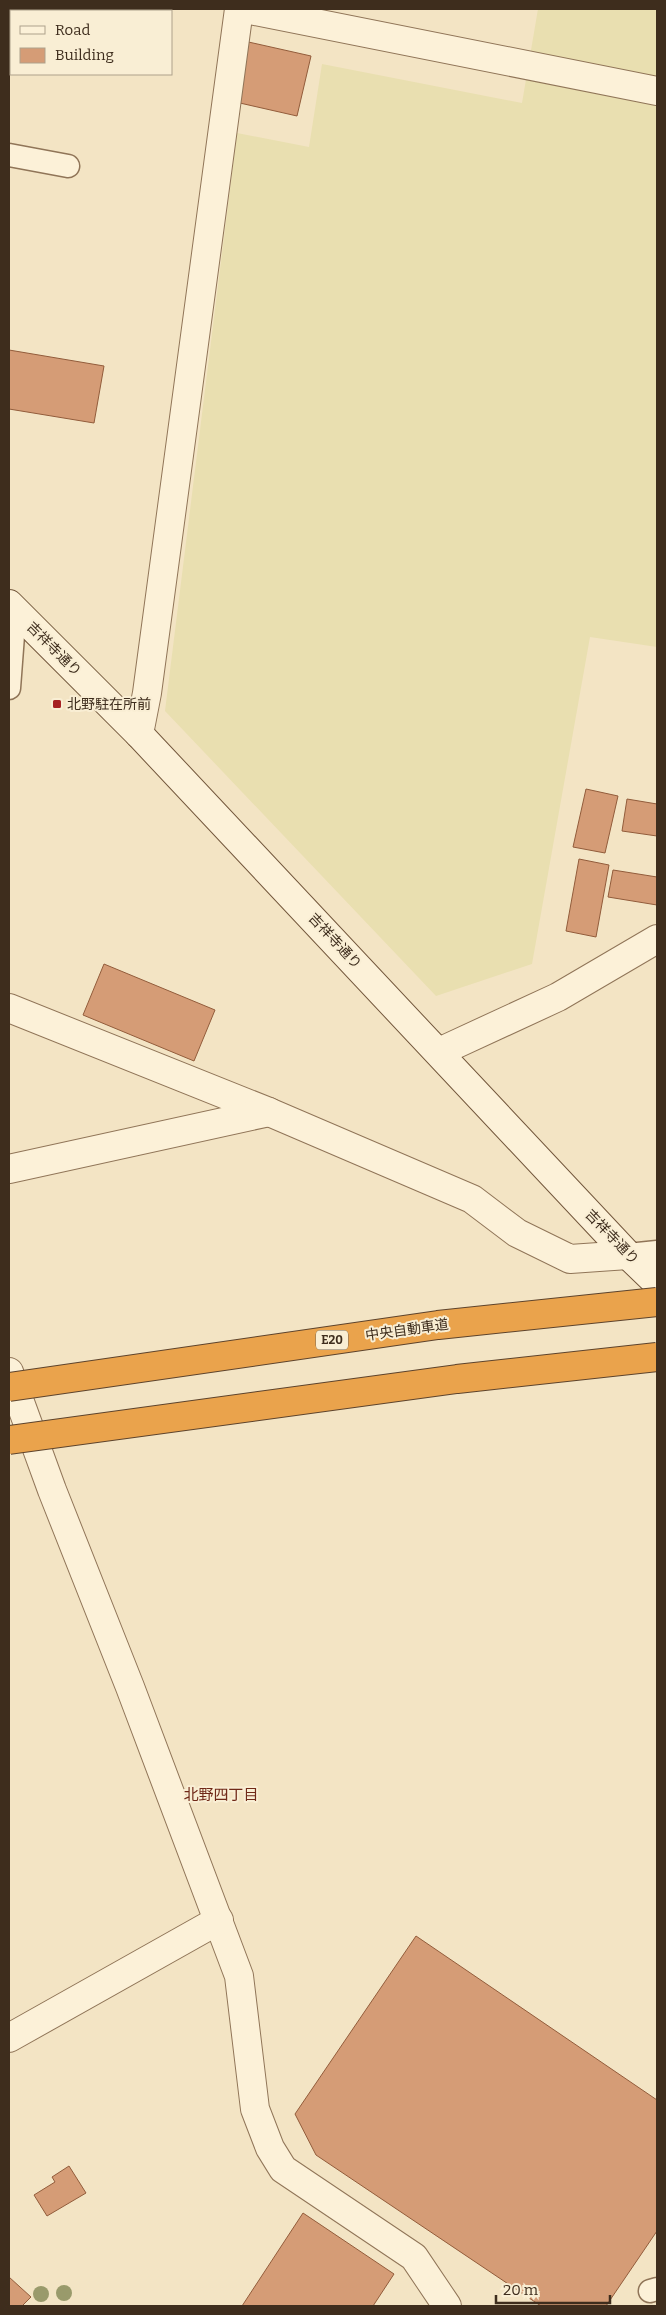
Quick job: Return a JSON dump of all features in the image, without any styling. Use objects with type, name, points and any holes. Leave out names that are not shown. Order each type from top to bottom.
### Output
[{"type":"highway","name":"中央自動車道","points":[[9,1386],[438,1325],[657,1302]]},
{"type":"highway","points":[[9,1440],[457,1379],[657,1357]]},
{"type":"street","points":[[139,734],[148,684],[239,9]]},
{"type":"street","points":[[245,9],[657,91]]},
{"type":"street","name":"吉祥寺通り","points":[[12,606],[139,734],[628,1255],[657,1283]]},
{"type":"street","points":[[439,1052],[558,997],[657,939]]},
{"type":"street","points":[[9,1008],[269,1112],[472,1198],[518,1233],[570,1259],[628,1255]]},
{"type":"street","points":[[9,1169],[269,1112]]},
{"type":"street","points":[[9,1372],[239,1976],[255,2109],[270,2148],[283,2169],[414,2257],[447,2306]]},
{"type":"street","points":[[9,2038],[219,1920]]},
{"type":"lane","points":[[9,155],[68,166]]},
{"type":"lane","points":[[9,688],[12,606]]},
{"type":"lane","points":[[628,1255],[657,1252]]},
{"type":"shaded area","points":[[538,9],[657,9],[657,647],[590,637],[532,964],[436,996],[165,711],[237,133],[309,147],[322,64],[522,103]]},
{"type":"building","points":[[244,41],[311,56],[297,116],[231,101]]},
{"type":"building","points":[[9,350],[104,366],[94,423],[9,409]]},
{"type":"building","points":[[586,789],[618,796],[605,853],[573,847]]},
{"type":"building","points":[[627,799],[657,804],[657,836],[622,831]]},
{"type":"building","points":[[579,859],[609,865],[596,937],[566,931]]},
{"type":"building","points":[[613,870],[657,877],[657,905],[608,897]]},
{"type":"building","points":[[104,964],[215,1010],[194,1061],[83,1015]]},
{"type":"building","points":[[416,1936],[657,2100],[657,2231],[606,2306],[541,2306],[316,2155],[295,2114]]},
{"type":"building","points":[[69,2166],[86,2193],[47,2216],[34,2195],[55,2182],[52,2177]]},
{"type":"building","points":[[303,2213],[394,2274],[373,2306],[242,2306]]},
{"type":"building","points":[[9,2277],[31,2297],[22,2306],[9,2306]]},
{"type":"place","name":"北野駐在所前","points":[[57,704]]},
{"type":"district","name":"北野四丁目","points":[[221,1795]]}]
